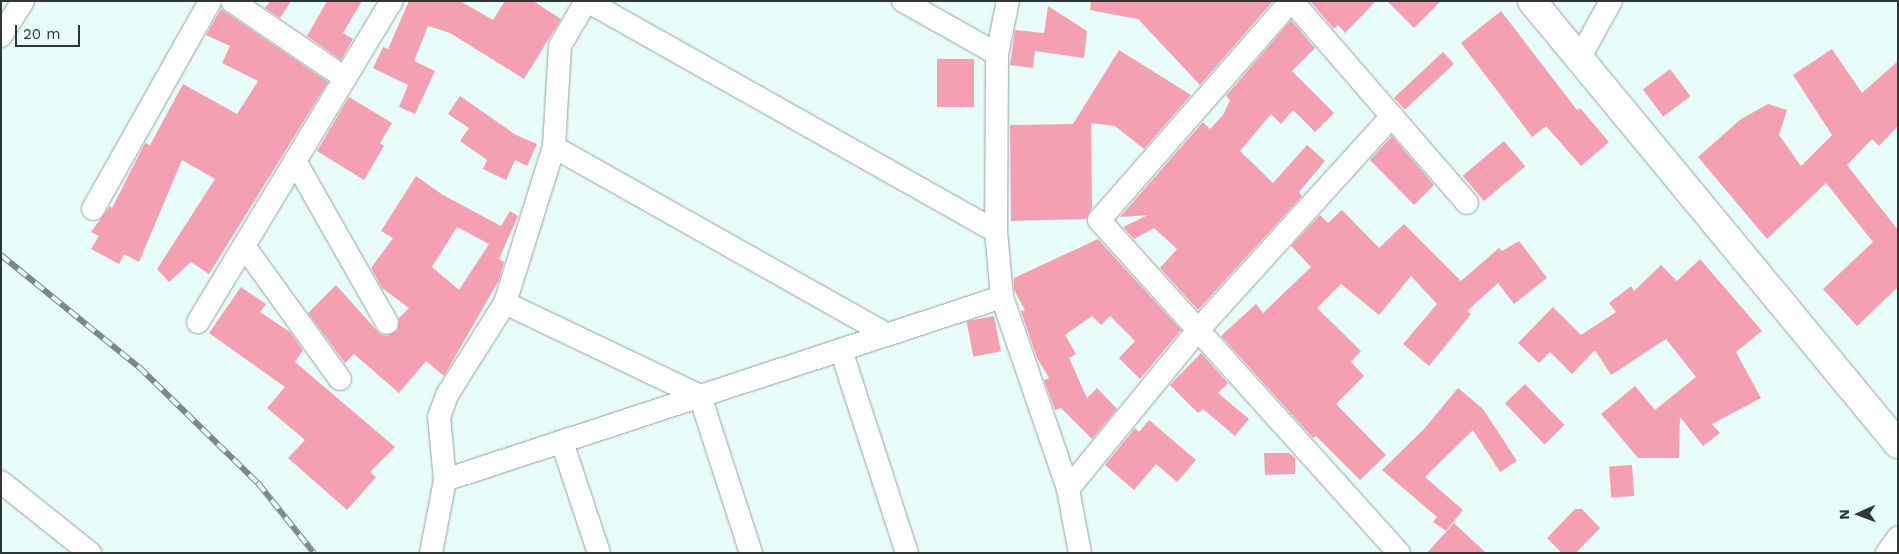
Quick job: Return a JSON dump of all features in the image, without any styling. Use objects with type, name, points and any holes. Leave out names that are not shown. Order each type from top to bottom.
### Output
[{"type":"main road","points":[[1532,1],[1898,444]]},
{"type":"street","points":[[1,36],[23,1]]},
{"type":"street","points":[[93,209],[210,1]]},
{"type":"street","points":[[232,1],[345,78]]},
{"type":"street","points":[[198,322],[392,1]]},
{"type":"street","points":[[431,553],[445,480],[439,417],[447,395],[505,303],[554,147],[560,46],[586,1],[996,231]]},
{"type":"street","points":[[903,1],[996,54]]},
{"type":"street","points":[[1008,1],[996,54],[996,231],[1002,297],[1068,489],[1080,553]]},
{"type":"street","points":[[1399,553],[1100,220],[1291,1],[1467,203]]},
{"type":"street","points":[[1580,57],[1611,1]]},
{"type":"street","points":[[1068,489],[1198,330],[1392,116]]},
{"type":"street","points":[[554,147],[887,335]]},
{"type":"street","points":[[295,161],[387,322]]},
{"type":"street","points":[[244,246],[340,379]]},
{"type":"street","points":[[445,480],[1002,297]]},
{"type":"street","points":[[505,303],[700,396],[751,553]]},
{"type":"street","points":[[840,350],[907,553]]},
{"type":"street","points":[[562,442],[599,553]]},
{"type":"street","points":[[1,482],[90,553]]},
{"type":"street","points":[[1887,553],[1898,538]]},
{"type":"building","points":[[270,1],[291,1],[280,18],[265,8]]},
{"type":"building","points":[[327,1],[362,1],[343,33],[353,39],[341,60],[307,36]]},
{"type":"building","points":[[409,1],[460,1],[493,20],[505,1],[533,1],[561,19],[524,79],[450,33],[428,26],[414,61],[435,71],[415,114],[399,107],[408,85],[373,68],[383,47],[388,49]]},
{"type":"building","points":[[1091,1],[1273,1],[1200,85],[1138,19],[1090,10]]},
{"type":"building","points":[[1310,1],[1376,1],[1345,33],[1338,25],[1334,29]]},
{"type":"building","points":[[1387,1],[1441,1],[1414,28]]},
{"type":"building","points":[[1048,6],[1087,31],[1084,58],[1035,51],[1033,68],[1010,65],[1015,30],[1044,33]]},
{"type":"building","points":[[221,9],[328,82],[209,274],[191,262],[169,282],[157,269],[215,179],[182,160],[139,262],[124,254],[119,264],[91,249],[99,236],[91,232],[110,206],[112,208],[145,143],[150,145],[183,84],[237,114],[258,81],[222,63],[230,46],[206,35]]},
{"type":"building","points":[[1501,11],[1577,110],[1580,108],[1609,142],[1581,166],[1546,126],[1532,137],[1461,43]]},
{"type":"building","points":[[1291,20],[1315,48],[1292,71],[1334,113],[1315,132],[1293,110],[1281,124],[1271,114],[1240,151],[1273,183],[1307,145],[1325,161],[1299,192],[1302,196],[1198,310],[1160,268],[1177,249],[1154,228],[1134,239],[1123,227],[1148,215],[1120,217],[1203,122],[1210,129],[1223,115],[1230,100],[1226,96]]},
{"type":"building","points":[[1832,49],[1862,93],[1898,61],[1898,126],[1879,146],[1872,139],[1847,165],[1898,230],[1898,287],[1857,326],[1823,289],[1873,242],[1826,183],[1767,239],[1698,157],[1741,119],[1768,104],[1787,110],[1779,135],[1801,166],[1832,135],[1793,75]]},
{"type":"building","points":[[1119,50],[1191,95],[1144,149],[1115,126],[1091,123],[1092,208],[1086,219],[1011,221],[1010,125],[1073,124]]},
{"type":"building","points":[[1443,52],[1454,64],[1405,109],[1394,98]]},
{"type":"building","points":[[937,59],[974,59],[974,107],[937,107]]},
{"type":"building","points":[[1670,69],[1690,96],[1663,117],[1643,89]]},
{"type":"building","points":[[460,96],[516,135],[537,144],[527,166],[515,160],[506,180],[483,169],[487,160],[460,141],[469,128],[448,114]]},
{"type":"building","points":[[349,97],[392,123],[380,143],[384,146],[364,180],[317,151]]},
{"type":"building","points":[[1392,136],[1434,185],[1414,205],[1370,160]]},
{"type":"building","points":[[1504,141],[1525,166],[1484,201],[1463,176]]},
{"type":"building","points":[[416,176],[443,195],[501,226],[510,211],[518,216],[499,259],[504,262],[499,280],[444,376],[426,361],[399,393],[354,354],[345,363],[308,313],[336,285],[380,334],[387,336],[398,330],[399,318],[409,308],[382,288],[371,268],[393,238],[381,231]],"holes":[[[457,227],[489,244],[459,290],[432,267]]]},
{"type":"building","points":[[1342,210],[1379,248],[1404,224],[1461,281],[1499,248],[1502,251],[1519,241],[1547,278],[1514,304],[1498,283],[1467,311],[1471,314],[1429,366],[1403,344],[1437,304],[1411,276],[1379,315],[1341,284],[1317,308],[1361,351],[1351,362],[1364,376],[1336,404],[1386,455],[1360,480],[1316,436],[1313,438],[1221,336],[1256,304],[1263,313],[1311,267],[1291,246],[1320,215],[1328,223]]},
{"type":"building","points":[[1098,239],[1181,330],[1140,379],[1119,358],[1135,341],[1110,316],[1101,325],[1092,316],[1065,335],[1076,354],[1069,358],[1087,398],[1097,388],[1117,409],[1092,439],[1061,408],[1055,410],[1044,380],[1049,378],[1037,358],[1021,311],[1025,310],[1014,290],[1014,278]]},
{"type":"building","points":[[1700,259],[1762,331],[1736,352],[1761,398],[1712,424],[1720,433],[1703,446],[1680,417],[1679,458],[1638,458],[1601,414],[1635,386],[1655,410],[1696,377],[1666,339],[1611,375],[1595,350],[1572,374],[1550,352],[1539,363],[1518,343],[1553,307],[1581,335],[1616,312],[1609,303],[1631,286],[1634,291],[1661,265],[1677,281]]},
{"type":"building","points":[[241,287],[266,304],[260,312],[290,332],[303,350],[295,362],[395,447],[370,472],[376,477],[347,510],[288,458],[305,440],[267,408],[285,387],[209,333]]},
{"type":"building","points":[[994,316],[1001,351],[973,357],[967,321]]},
{"type":"building","points":[[1201,353],[1228,383],[1218,393],[1249,419],[1235,436],[1203,409],[1198,413],[1170,385]]},
{"type":"building","points":[[1525,384],[1565,425],[1544,444],[1505,403]]},
{"type":"building","points":[[1458,388],[1483,409],[1517,461],[1500,472],[1473,430],[1425,477],[1463,510],[1446,531],[1433,522],[1437,517],[1382,470],[1424,429]]},
{"type":"building","points":[[1149,420],[1196,460],[1177,482],[1156,464],[1134,490],[1105,465],[1135,428],[1139,432]]},
{"type":"building","points":[[1264,453],[1289,453],[1295,458],[1295,474],[1265,475]]},
{"type":"building","points":[[1632,465],[1634,496],[1611,498],[1609,467]]},
{"type":"building","points":[[1575,509],[1582,509],[1600,528],[1576,553],[1562,553],[1547,538]]},
{"type":"building","points":[[1454,523],[1486,553],[1427,553]]},
{"type":"railway","points":[[1,255],[139,367],[258,483],[314,553]]}]
